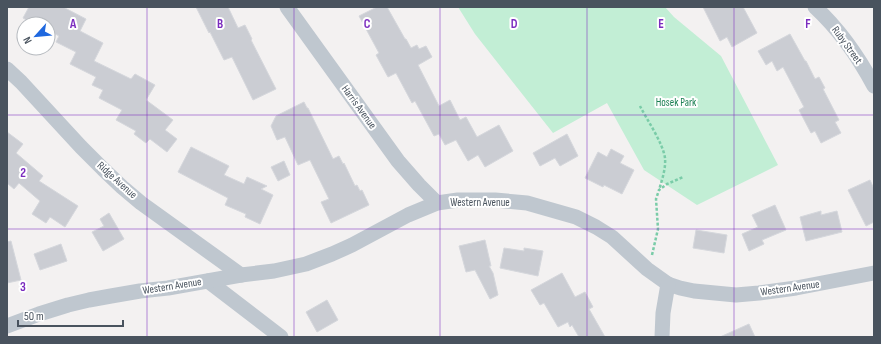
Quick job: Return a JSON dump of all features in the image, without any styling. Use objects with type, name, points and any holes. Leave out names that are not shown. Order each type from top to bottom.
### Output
[{"type":"street","name":"Harris Avenue","points":[[287,7],[398,161],[437,203]]},
{"type":"street","name":"Ruby Street","points":[[815,7],[829,20],[845,40],[859,59],[874,86]]},
{"type":"street","name":"Ridge Avenue","points":[[7,69],[122,187],[141,203],[241,275]]},
{"type":"street","name":"Western Avenue","points":[[7,326],[75,303],[208,280],[274,271],[306,264],[352,245],[408,215],[437,203],[478,199],[527,203],[576,217],[596,227],[612,238],[647,269],[668,284],[694,291],[736,295],[759,293],[874,274]]},
{"type":"street","points":[[208,280],[281,337]]},
{"type":"street","points":[[662,337],[662,313],[668,284]]},
{"type":"path","points":[[640,106],[661,146],[665,158],[664,171],[656,199],[658,229],[647,269]]},
{"type":"path","points":[[659,190],[667,184],[684,177]]},
{"type":"green space","name":"Hosek Park","points":[[458,7],[665,7],[674,17],[721,56],[778,165],[697,205],[644,170],[607,103],[553,133],[475,34]]},
{"type":"building","points":[[29,7],[63,7],[86,19],[80,31],[103,43],[94,61],[131,79],[135,74],[155,85],[146,100],[173,120],[165,130],[177,139],[167,152],[150,139],[146,143],[134,134],[136,131],[116,120],[122,110],[99,98],[103,90],[92,85],[96,77],[70,64],[76,52],[56,42],[59,36],[56,34],[56,16],[24,16]]},
{"type":"building","points":[[196,7],[228,7],[238,28],[245,25],[276,89],[253,100],[232,57],[224,60]]},
{"type":"building","points":[[377,7],[387,7],[411,48],[417,45],[419,49],[426,46],[432,57],[418,65],[439,106],[450,100],[460,120],[466,117],[477,137],[499,125],[513,151],[485,167],[478,155],[468,161],[456,140],[445,145],[439,134],[434,136],[415,101],[412,103],[396,73],[388,77],[376,55],[379,53],[359,16]]},
{"type":"building","points":[[703,7],[743,7],[757,33],[732,47],[727,37],[720,41]]},
{"type":"building","points":[[790,34],[815,79],[819,77],[825,88],[823,89],[839,120],[835,122],[841,133],[821,143],[815,131],[811,133],[799,110],[804,107],[783,67],[777,71],[772,61],[766,65],[758,51]]},
{"type":"building","points":[[304,102],[333,159],[339,156],[355,186],[357,185],[360,191],[362,190],[369,205],[331,223],[321,202],[329,199],[310,160],[298,165],[285,137],[277,140],[271,126],[276,116]]},
{"type":"building","points":[[7,132],[23,144],[16,153],[43,176],[39,181],[78,206],[65,227],[50,217],[46,223],[32,214],[40,201],[19,183],[14,189],[7,183]]},
{"type":"building","points":[[567,134],[578,156],[560,166],[555,158],[540,166],[533,153]]},
{"type":"building","points":[[191,147],[229,166],[224,175],[244,184],[247,177],[267,186],[261,189],[273,195],[260,224],[245,217],[246,214],[225,205],[228,198],[178,172]]},
{"type":"building","points":[[611,149],[624,156],[620,163],[634,170],[622,194],[585,178],[598,152],[607,157]]},
{"type":"building","points":[[284,161],[290,175],[278,181],[271,167]]},
{"type":"building","points":[[870,180],[874,189],[874,222],[866,226],[848,190]]},
{"type":"building","points":[[775,205],[786,230],[762,240],[764,244],[749,251],[742,234],[758,227],[752,215]]},
{"type":"building","points":[[821,211],[821,215],[837,211],[842,232],[806,241],[800,217]]},
{"type":"building","points":[[109,213],[124,239],[103,251],[92,232],[104,226],[100,219]]},
{"type":"building","points":[[696,230],[727,235],[724,253],[693,248]]},
{"type":"building","points":[[485,240],[491,266],[489,266],[493,273],[498,295],[490,299],[475,270],[466,272],[459,246]]},
{"type":"building","points":[[11,241],[21,280],[7,283],[7,242]]},
{"type":"building","points":[[61,244],[67,261],[40,270],[34,254]]},
{"type":"building","points":[[504,248],[524,251],[524,248],[543,251],[538,276],[500,268]]},
{"type":"building","points":[[562,273],[575,297],[585,292],[593,307],[589,309],[605,337],[579,337],[572,325],[570,327],[568,322],[558,327],[544,303],[540,305],[531,290]]},
{"type":"building","points":[[327,300],[338,320],[317,332],[306,312]]},
{"type":"building","points":[[749,324],[755,337],[720,337]]}]
